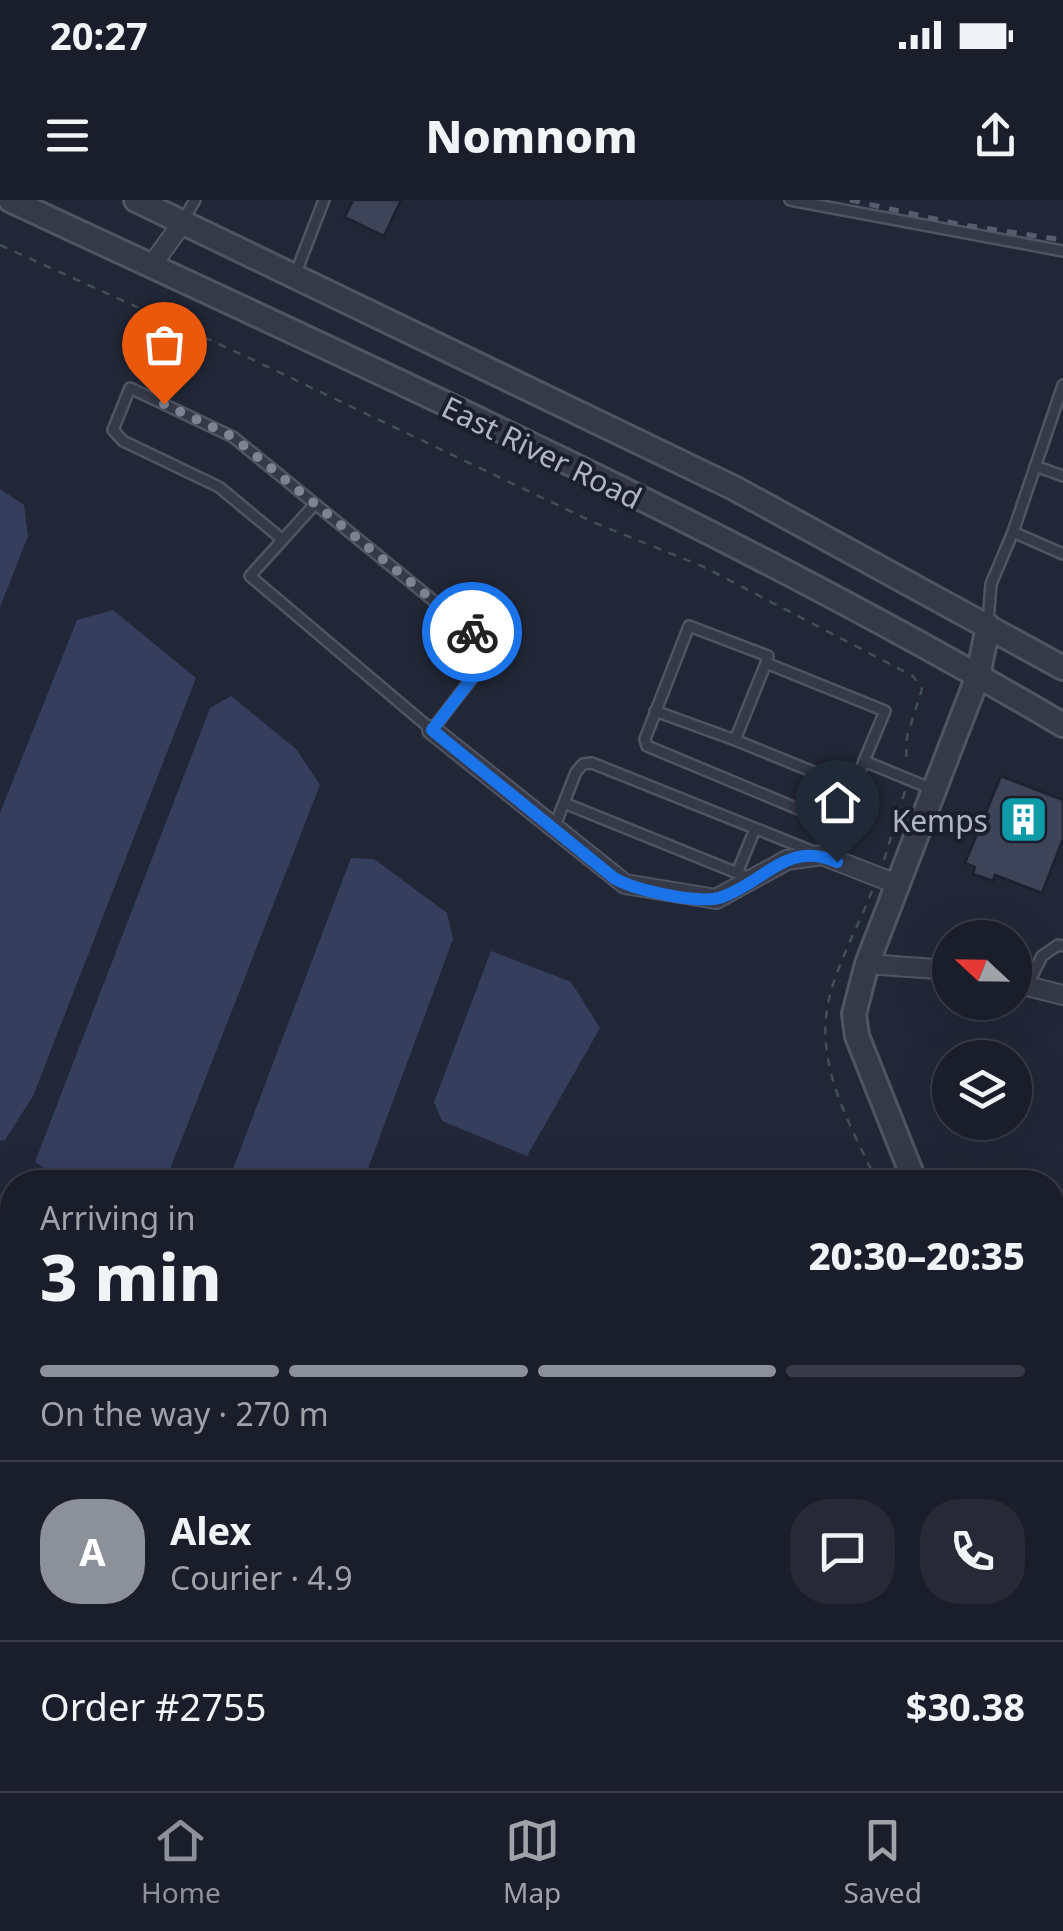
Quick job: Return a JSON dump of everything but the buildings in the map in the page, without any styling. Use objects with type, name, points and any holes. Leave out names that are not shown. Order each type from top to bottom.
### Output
[{"type":"street","name":"East River Road","points":[[10,200],[512,436],[978,676],[1063,726]]},
{"type":"street","name":"East River Road","points":[[136,200],[734,488],[1063,668]]},
{"type":"street","points":[[151,266],[183,222]]},
{"type":"street","points":[[910,1170],[857,1036],[854,1014],[867,964],[978,676],[988,626]]},
{"type":"street","points":[[432,730],[614,878],[638,888],[716,899],[745,876],[787,860],[822,855],[899,885]]},
{"type":"street","points":[[867,964],[932,969]]},
{"type":"street","points":[[1032,988],[1063,995]]},
{"type":"lane","points":[[183,222],[195,200]]},
{"type":"lane","points":[[295,275],[324,200]]},
{"type":"lane","points":[[790,200],[1063,252]]},
{"type":"lane","points":[[988,626],[991,584],[1060,406],[1063,385]]},
{"type":"lane","points":[[283,540],[219,487],[123,441],[113,430],[130,388],[233,437],[494,650],[432,730],[250,576],[283,540],[315,504]]},
{"type":"lane","points":[[1035,466],[1063,476]]},
{"type":"lane","points":[[1013,532],[1063,554]]},
{"type":"lane","points":[[736,740],[768,656],[689,626],[644,739],[647,746],[839,826],[886,710],[766,664]]},
{"type":"lane","points":[[656,711],[854,788]]},
{"type":"lane","points":[[864,761],[935,790]]},
{"type":"lane","points":[[554,829],[576,772],[583,764],[592,763],[822,855]]},
{"type":"lane","points":[[564,803],[745,876],[755,829]]},
{"type":"lane","points":[[1032,970],[1042,956],[1058,945],[1063,946]]},
{"type":"path","points":[[0,244],[244,355],[595,524],[704,567],[913,676],[922,688],[906,737],[906,778]]},
{"type":"water","points":[[0,489],[24,505],[28,536],[0,607]]},
{"type":"water","points":[[113,610],[196,678],[33,1096],[5,1140],[0,1141],[0,813],[77,620]]},
{"type":"water","points":[[231,696],[296,749],[320,785],[170,1170],[47,1170],[35,1162],[210,708]]},
{"type":"water","points":[[351,858],[374,859],[447,913],[453,939],[367,1170],[233,1170]]},
{"type":"water","points":[[491,951],[571,982],[600,1028],[527,1156],[442,1121],[434,1102]]},
{"type":"railway","points":[[850,200],[958,224],[1063,240]]},
{"type":"way so far","points":[[164,404],[233,437],[472,632]]},
{"type":"place","name":"Kemps","points":[[1023,820]]},
{"type":"route","points":[[472,632],[494,650],[432,730],[614,878],[638,888],[705,900],[726,896],[787,860],[804,855],[822,855],[837,862]]}]
